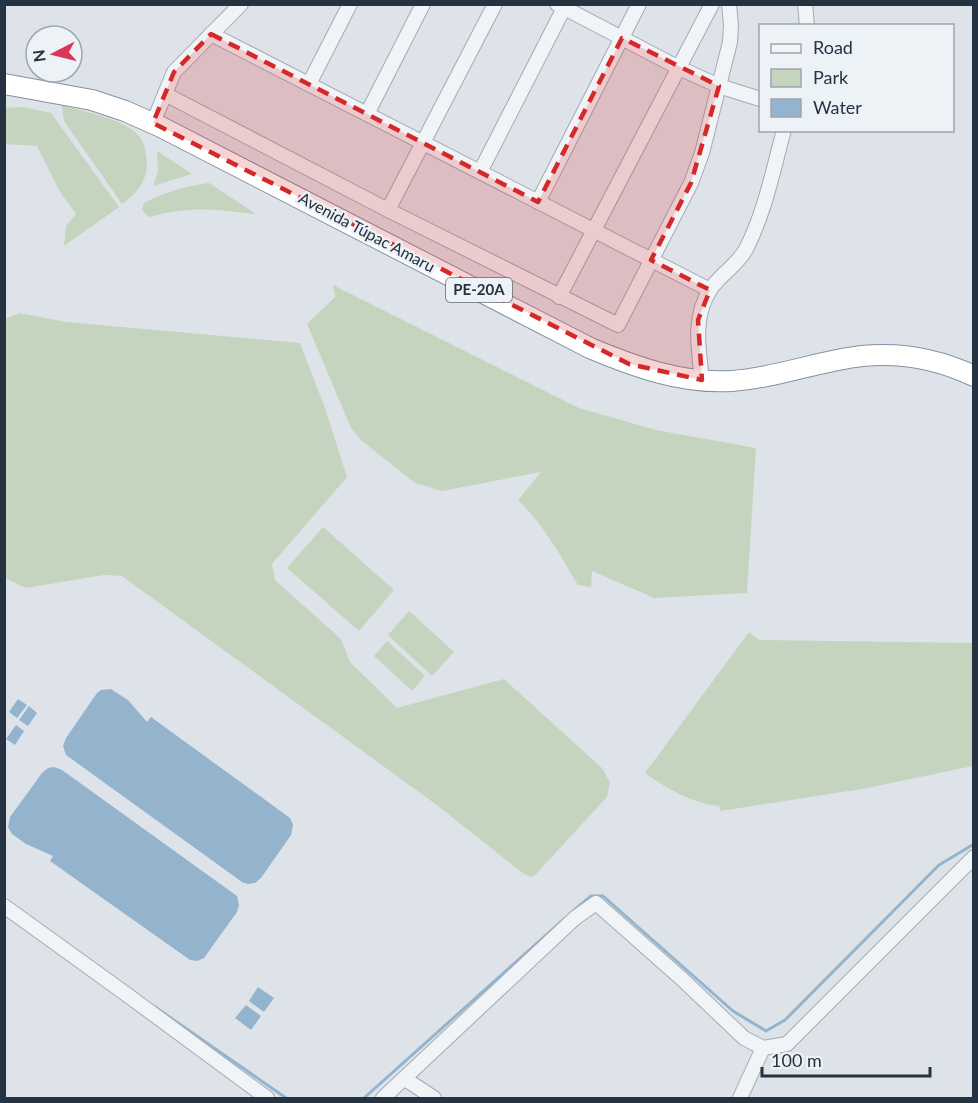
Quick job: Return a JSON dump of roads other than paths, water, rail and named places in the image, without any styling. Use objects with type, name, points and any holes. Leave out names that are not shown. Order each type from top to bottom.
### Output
[{"type":"highway","name":"Avenida Túpac Amaru","points":[[4,84],[92,100],[153,123],[590,348],[629,364],[667,375],[729,381],[755,379],[860,356],[888,355],[916,357],[949,365],[974,376]]},
{"type":"street","points":[[153,123],[174,72],[241,4]]},
{"type":"street","points":[[309,84],[351,4]]},
{"type":"street","points":[[367,114],[423,4]]},
{"type":"street","points":[[388,210],[495,4]]},
{"type":"street","points":[[538,202],[639,4]]},
{"type":"street","points":[[559,297],[712,4]]},
{"type":"street","points":[[165,94],[388,210],[618,325],[691,183],[702,153],[730,42],[729,4]]},
{"type":"street","points":[[805,4],[807,24]]},
{"type":"street","points":[[480,172],[562,6],[679,68],[719,86],[759,99]]},
{"type":"street","points":[[211,34],[710,290]]},
{"type":"street","points":[[702,380],[697,335],[698,320],[710,290],[746,251],[766,196],[783,132]]},
{"type":"street","points":[[383,1098],[575,918],[597,903],[744,1038],[763,1048],[787,1044],[974,856]]},
{"type":"street","points":[[4,906],[267,1098]]},
{"type":"street","points":[[740,1098],[763,1048]]},
{"type":"street","points":[[405,1079],[434,1098]]},
{"type":"water","points":[[111,689],[128,700],[147,722],[151,717],[290,818],[293,825],[291,835],[255,883],[242,882],[66,755],[63,746],[66,738],[97,693]]},
{"type":"water","points":[[18,699],[27,705],[17,718],[9,712]]},
{"type":"water","points":[[29,706],[37,713],[28,726],[19,720]]},
{"type":"water","points":[[16,725],[24,731],[15,745],[6,739]]},
{"type":"water","points":[[54,767],[62,770],[237,896],[239,905],[237,912],[204,958],[197,961],[190,960],[50,861],[53,856],[26,844],[12,834],[8,827],[10,817],[42,773]]},
{"type":"water","points":[[258,987],[274,998],[264,1012],[249,1001]]},
{"type":"water","points":[[246,1005],[261,1016],[251,1030],[235,1018]]},
{"type":"waterway","points":[[571,913],[591,896],[603,896],[733,1011],[766,1031],[785,1020],[939,865],[974,844]]},
{"type":"waterway","points":[[364,1098],[564,919]]},
{"type":"waterway","points":[[155,1007],[286,1098]]}]
